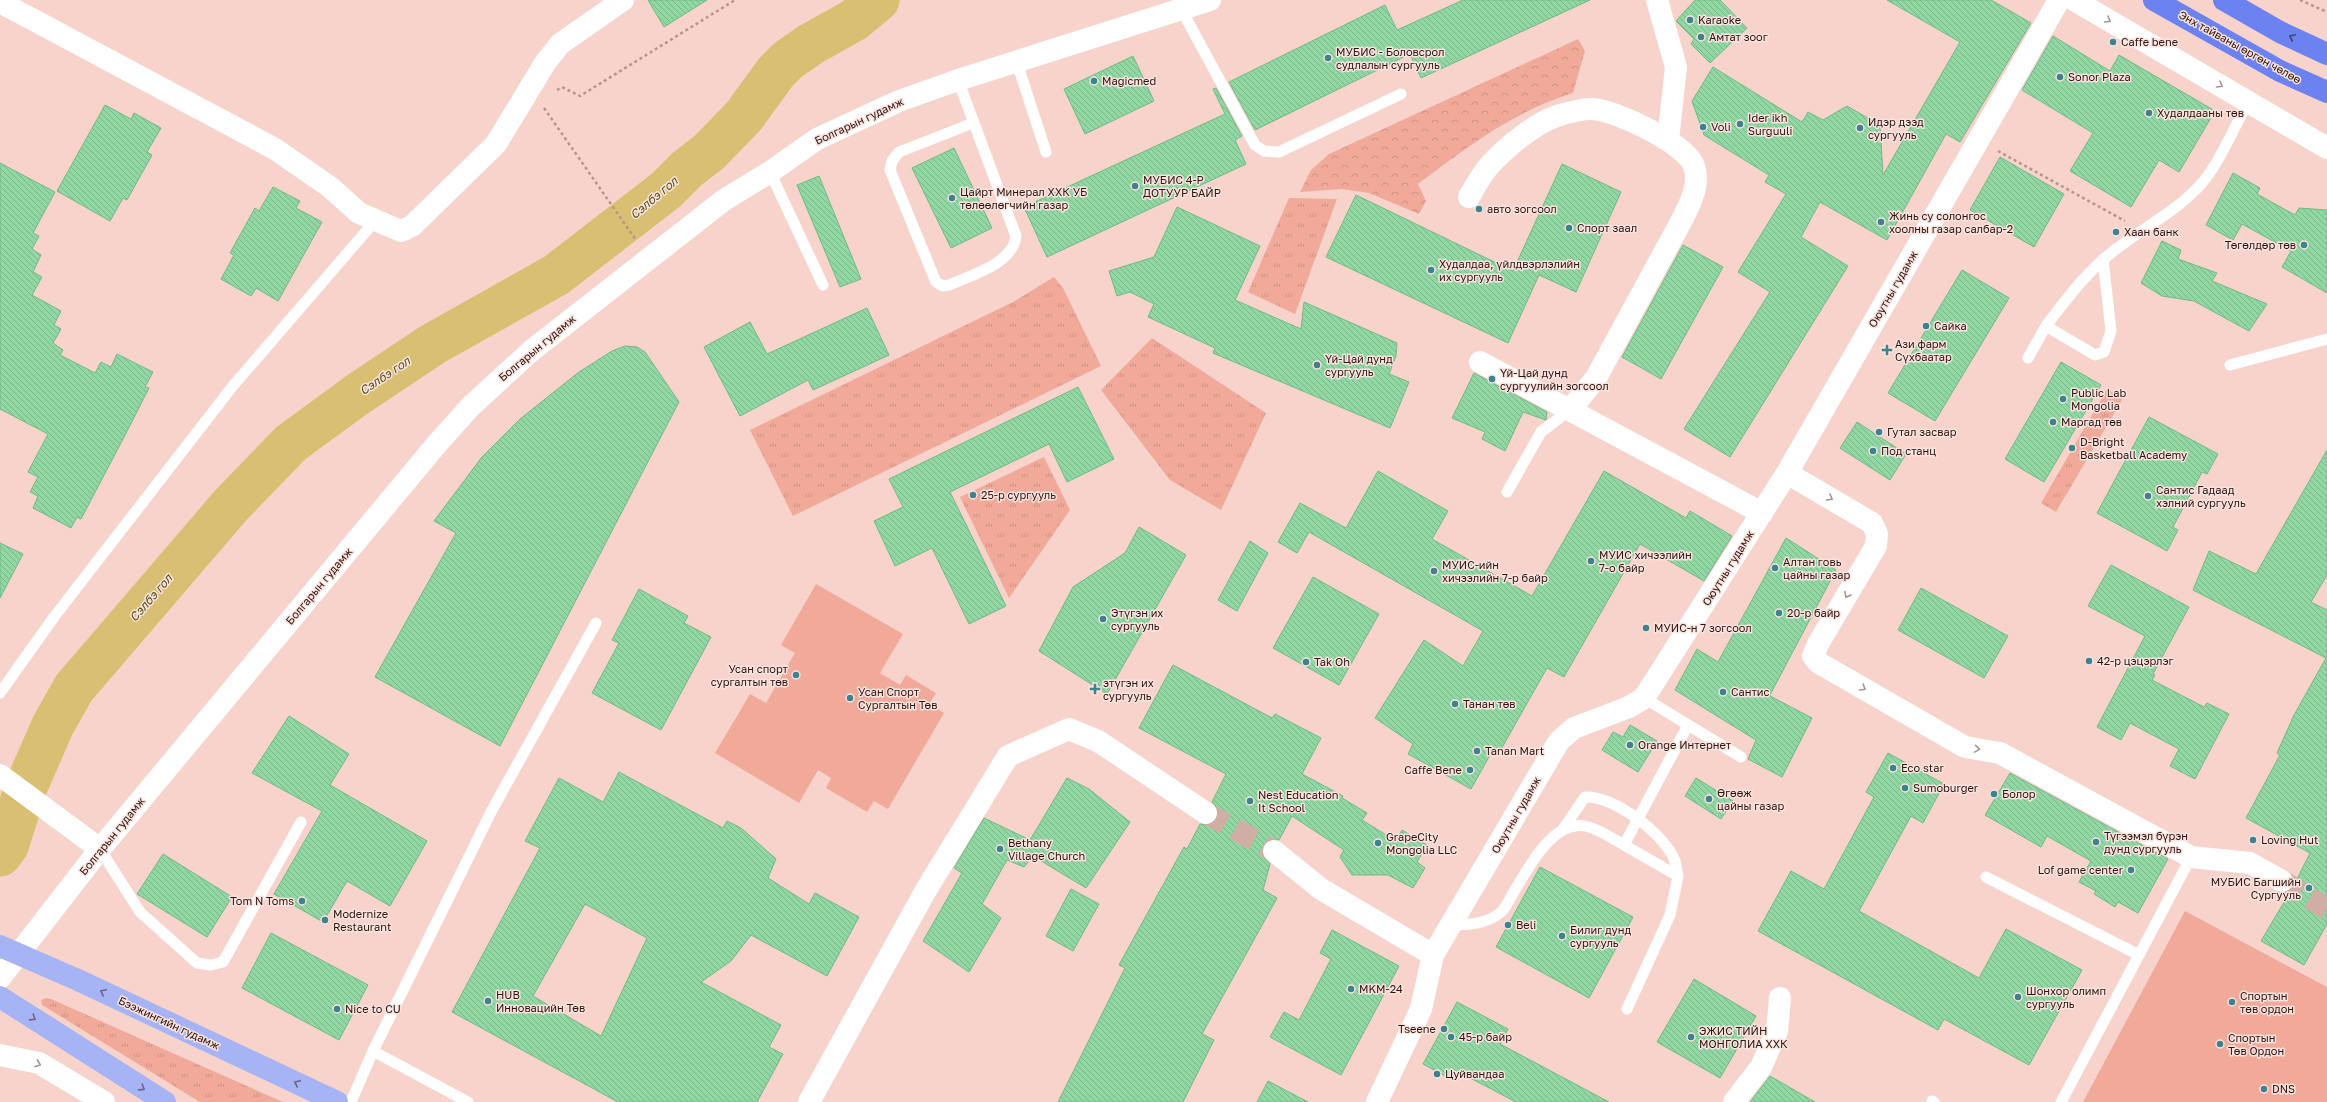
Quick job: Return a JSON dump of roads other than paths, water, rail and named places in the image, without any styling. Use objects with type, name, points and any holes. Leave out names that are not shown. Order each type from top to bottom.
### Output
[{"type":"highway","name":"Энх тайваны өргөн чөлөө","points":[[2154,0],[2280,71],[2327,92]]},
{"type":"highway","points":[[2224,0],[2280,32],[2327,54]]},
{"type":"main road","name":"Бээжингийн гудамж","points":[[0,946],[78,980],[340,1101]]},
{"type":"main road","points":[[0,997],[164,1102]]},
{"type":"street","points":[[0,2],[275,149],[330,188],[359,213],[401,231],[412,226],[496,144],[545,62],[560,44],[623,0]]},
{"type":"street","name":"Болгарын гудамж","points":[[0,978],[100,849],[431,451],[470,407],[531,351],[676,236],[724,200],[770,172],[817,139],[899,101],[958,80],[1016,60],[1210,0]]},
{"type":"street","points":[[1657,0],[1676,67],[1668,140]]},
{"type":"street","name":"Оюутны гудамж","points":[[1376,1102],[1421,1009],[1433,955],[1559,741],[1574,728],[1629,707],[1644,698],[1787,473],[2059,0]]},
{"type":"street","points":[[2074,0],[2327,148]]},
{"type":"street","points":[[1469,197],[1489,166],[1528,132],[1556,116],[1593,109],[1632,120],[1668,140],[1693,164],[1696,178],[1694,193],[1643,295],[1600,371],[1570,410]]},
{"type":"street","points":[[1480,362],[1762,513]]},
{"type":"street","points":[[1787,473],[1872,523],[1877,534],[1876,546],[1818,644],[1813,656],[1819,663],[1965,747],[2000,753],[2191,857],[2250,863],[2282,881]]},
{"type":"street","points":[[809,1102],[926,890],[1008,756],[1069,729],[1098,741],[1206,813]]},
{"type":"street","points":[[0,775],[100,849]]},
{"type":"street","points":[[1274,851],[1321,889],[1433,955]]},
{"type":"street","points":[[1734,1102],[1760,1067],[1777,1031],[1780,998]]},
{"type":"street","points":[[0,1055],[38,1063],[104,1102]]},
{"type":"lane","points":[[1181,9],[1255,145],[1264,151],[1279,152],[1401,94]]},
{"type":"lane","points":[[1016,60],[1046,152]]},
{"type":"lane","points":[[958,80],[973,123],[991,165],[1016,236],[1015,243],[1001,260],[949,285],[943,286],[936,282],[890,170],[892,161],[899,152],[973,123]]},
{"type":"lane","points":[[2028,358],[2058,308],[2104,260],[2187,197],[2201,183],[2213,168],[2249,101]]},
{"type":"lane","points":[[770,172],[823,285]]},
{"type":"lane","points":[[0,693],[54,617],[232,387],[375,221]]},
{"type":"lane","points":[[2046,326],[2095,355],[2104,352],[2111,330],[2104,260]]},
{"type":"lane","points":[[2230,365],[2327,339]]},
{"type":"lane","points":[[1507,492],[1541,432],[1570,410]]},
{"type":"lane","points":[[340,1101],[373,1051],[492,810],[596,623]]},
{"type":"lane","points":[[1644,698],[1741,757]]},
{"type":"lane","points":[[1624,845],[1688,725]]},
{"type":"lane","points":[[1451,925],[1485,922],[1502,913],[1530,867],[1550,839],[1563,829],[1585,797],[1592,796],[1609,802],[1652,829],[1666,846],[1674,860],[1678,876],[1670,915],[1627,1009]]},
{"type":"lane","points":[[100,849],[140,912],[197,963],[211,965],[224,962],[301,822]]},
{"type":"lane","points":[[1563,829],[1576,825],[1589,827],[1678,876]]},
{"type":"lane","points":[[2061,1102],[2191,857]]},
{"type":"lane","points":[[1986,877],[2139,955]]},
{"type":"lane","points":[[373,1051],[468,1102]]},
{"type":"waterway","name":"Сэлбэ гол","points":[[0,855],[7,846],[26,787],[53,725],[74,688],[231,505],[291,443],[358,394],[433,344],[556,275],[666,190],[687,169],[709,152],[744,116],[776,72],[788,60],[811,44],[854,20],[878,0]]},
{"type":"tunnel","points":[[1206,813],[1274,851]]},
{"type":"tunnel","points":[[2282,881],[2327,909]]},
{"type":"place","name":"Karaoke","points":[[1690,20]]},
{"type":"place","name":"Амтат зоог","points":[[1701,37]]},
{"type":"place","name":"Caffe bene","points":[[2113,42]]},
{"type":"place","name":"МУБИС - Боловсрол судлалын сургууль","points":[[1328,58]]},
{"type":"place","name":"Sonor Plaza","points":[[2060,77]]},
{"type":"place","name":"Magicmed","points":[[1094,81]]},
{"type":"place","name":"Худалдааны төв","points":[[2149,113]]},
{"type":"place","name":"Ider ikh Surguuli","points":[[1740,124]]},
{"type":"place","name":"Voli","points":[[1703,127]]},
{"type":"place","name":"Идэр дээд сургууль","points":[[1860,128]]},
{"type":"place","name":"МУБИС 4-Р ДОТУУР БАЙР","points":[[1135,186]]},
{"type":"place","name":"Цайрт Минерал ХХК УБ төлөөлөгчийн газар","points":[[952,198]]},
{"type":"place","name":"авто зогсоол","points":[[1479,209]]},
{"type":"place","name":"Жинь су солонгос хоолны газар салбар-2","points":[[1881,222]]},
{"type":"place","name":"Спорт заал","points":[[1569,228]]},
{"type":"place","name":"Хаан банк","points":[[2116,232]]},
{"type":"place","name":"Төгөлдөр төв","points":[[2304,245]]},
{"type":"place","name":"Худалдаа, үйлдвэрлэлийн их сургууль","points":[[1431,270]]},
{"type":"place","name":"Сайка","points":[[1926,326]]},
{"type":"place","name":"Ази фарм Сүхбаатар","points":[[1887,350]]},
{"type":"place","name":"Үй-Цай дунд сургууль","points":[[1317,365]]},
{"type":"place","name":"Үй-Цай дунд сургуулийн зогсоол","points":[[1492,379]]},
{"type":"place","name":"Public Lab Mongolia","points":[[2063,399]]},
{"type":"place","name":"Маргад төв","points":[[2053,422]]},
{"type":"place","name":"Гутал засвар","points":[[1879,432]]},
{"type":"place","name":"D-Bright Basketball Academy","points":[[2072,448]]},
{"type":"place","name":"Под станц","points":[[1873,451]]},
{"type":"place","name":"25-р сургууль","points":[[973,495]]},
{"type":"place","name":"Сантис Гадаад хэлний сургууль","points":[[2148,496]]},
{"type":"place","name":"МУИС хичээлийн 7-о байр","points":[[1591,561]]},
{"type":"place","name":"Алтан говь цайны газар","points":[[1775,568]]},
{"type":"place","name":"МУИС-ийн хичээлийн 7-р байр","points":[[1434,571]]},
{"type":"place","name":"20-p байр","points":[[1779,613]]},
{"type":"place","name":"Этүгэн их сургууль","points":[[1103,619]]},
{"type":"place","name":"МУИС-н 7 зогсоол","points":[[1646,628]]},
{"type":"place","name":"42-р цэцэрлэг","points":[[2089,661]]},
{"type":"place","name":"Tak Oh","points":[[1306,662]]},
{"type":"place","name":"Усан спорт сургалтын төв","points":[[796,675]]},
{"type":"place","name":"этүгэн их сургууль","points":[[1095,689]]},
{"type":"place","name":"Сантис","points":[[1723,692]]},
{"type":"place","name":"Усан Спорт Сургалтын Төв","points":[[850,698]]},
{"type":"place","name":"Танан төв","points":[[1455,704]]},
{"type":"place","name":"Orange Интернет","points":[[1630,745]]},
{"type":"place","name":"Tanan Mart","points":[[1477,751]]},
{"type":"place","name":"Eco star","points":[[1893,768]]},
{"type":"place","name":"Caffe Bene","points":[[1470,770]]},
{"type":"place","name":"Sumoburger","points":[[1905,788]]},
{"type":"place","name":"Болор","points":[[1994,794]]},
{"type":"place","name":"Өгөөж цайны газар","points":[[1709,799]]},
{"type":"place","name":"Nest Education It School","points":[[1250,801]]},
{"type":"place","name":"Loving Hut","points":[[2253,840]]},
{"type":"place","name":"Түгээмэл бүрэн дунд сургууль","points":[[2096,842]]},
{"type":"place","name":"GrapeCity Mongolia LLC","points":[[1378,843]]},
{"type":"place","name":"Bethany Village Church","points":[[1000,849]]},
{"type":"place","name":"Lof game center","points":[[2131,870]]},
{"type":"place","name":"МУБИС Багшийн Сургууль","points":[[2309,888]]},
{"type":"place","name":"Tom N Toms","points":[[302,901]]},
{"type":"place","name":"Modernize Restaurant","points":[[325,920]]},
{"type":"place","name":"Beli","points":[[1508,925]]},
{"type":"place","name":"Билиг дунд сургууль","points":[[1562,936]]},
{"type":"place","name":"MKM-24","points":[[1351,989]]},
{"type":"place","name":"Шонхор олимп сургууль","points":[[2018,997]]},
{"type":"place","name":"HUB Инновацийн Төв","points":[[488,1001]]},
{"type":"place","name":"Спортын төв ордон","points":[[2232,1002]]},
{"type":"place","name":"Nice to CU","points":[[337,1009]]},
{"type":"place","name":"Tseene","points":[[1444,1029]]},
{"type":"place","name":"45-р байр","points":[[1451,1037]]},
{"type":"place","name":"ЭЖИС ТИЙН МОНГОЛИА ХХК","points":[[1691,1037]]},
{"type":"place","name":"Спортын Төв Ордон","points":[[2220,1044]]},
{"type":"place","name":"Цуйвандаа","points":[[1437,1074]]},
{"type":"place","name":"DNS","points":[[2264,1089]]}]
